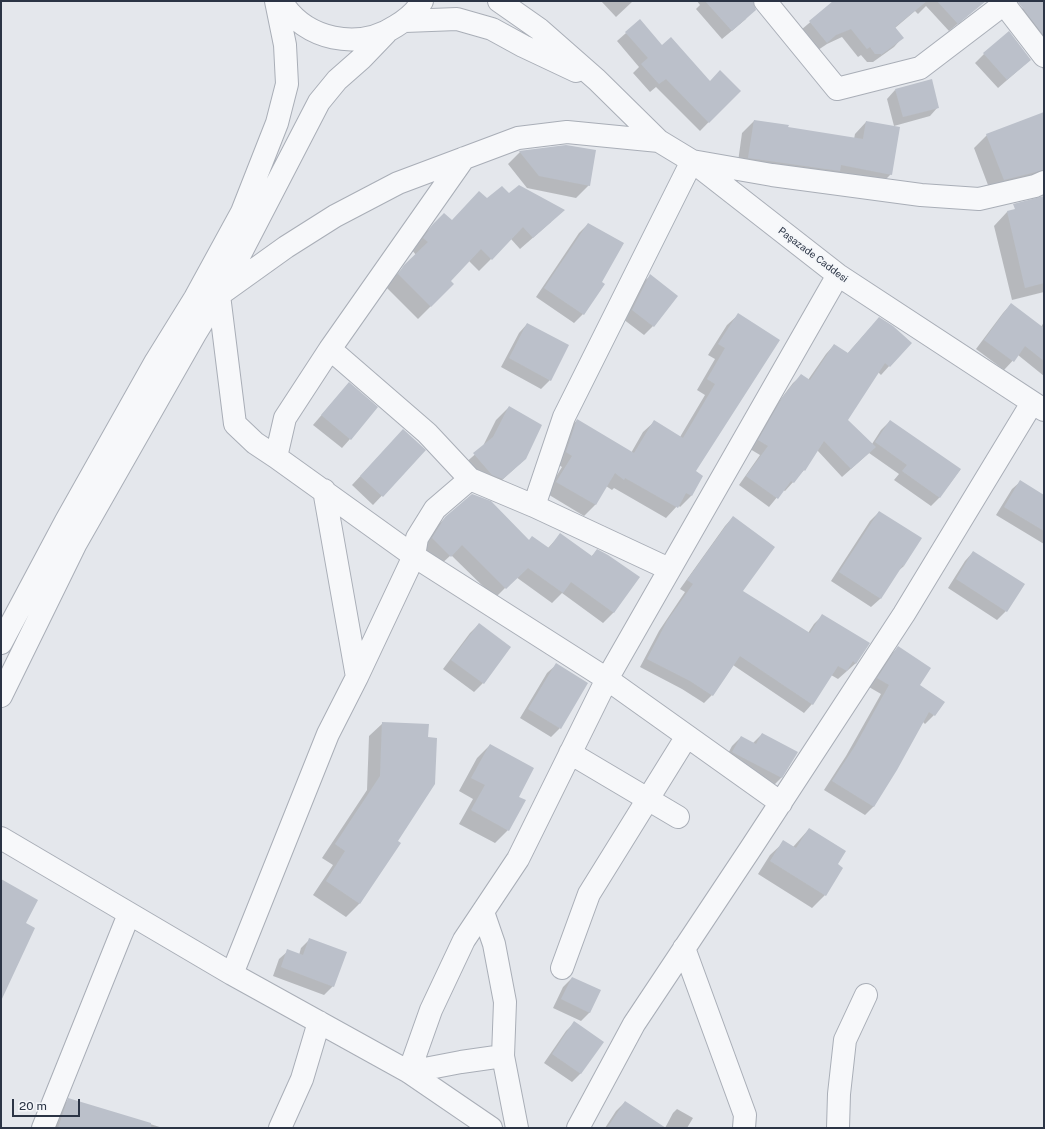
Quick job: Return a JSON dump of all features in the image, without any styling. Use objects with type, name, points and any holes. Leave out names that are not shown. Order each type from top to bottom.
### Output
[{"type":"street","points":[[1,643],[66,521],[156,361],[196,298],[242,212],[277,123],[287,84],[285,45],[276,1]]},
{"type":"street","points":[[281,1],[286,9],[302,24],[322,35],[343,40],[365,39],[386,32],[405,21],[422,1]]},
{"type":"street","name":"Paşazade Caddesi","points":[[499,1],[539,29],[597,80],[659,141],[692,161],[838,275],[1038,406]]},
{"type":"street","points":[[773,4],[837,89],[920,68],[1004,2],[1044,56]]},
{"type":"street","points":[[405,21],[456,19],[492,29],[523,46],[597,80]]},
{"type":"street","points":[[1,696],[76,543],[195,334],[219,295],[319,102],[337,80],[362,58],[386,32]]},
{"type":"street","points":[[219,295],[286,247],[335,216],[398,183],[518,138],[567,132],[659,141]]},
{"type":"street","points":[[276,457],[285,418],[330,349],[464,158]]},
{"type":"street","points":[[534,506],[564,417],[692,161],[780,176],[921,195],[979,199],[1035,186],[1044,182]]},
{"type":"street","points":[[409,1072],[431,1010],[464,940],[518,859],[607,679],[838,275]]},
{"type":"street","points":[[219,295],[235,424],[256,443],[324,490],[414,556],[607,679],[781,803]]},
{"type":"street","points":[[330,349],[427,433],[470,479],[534,506],[669,569]]},
{"type":"street","points":[[578,1128],[634,1024],[781,803],[1038,406]]},
{"type":"street","points":[[232,974],[328,734],[358,677],[414,556],[417,538],[435,509],[470,479]]},
{"type":"street","points":[[324,490],[358,677]]},
{"type":"street","points":[[562,968],[589,894],[686,736]]},
{"type":"street","points":[[570,753],[678,817]]},
{"type":"street","points":[[1,838],[232,974],[409,1072],[491,1128]]},
{"type":"street","points":[[483,912],[494,944],[505,1002],[503,1056],[517,1128]]},
{"type":"street","points":[[42,1128],[129,914]]},
{"type":"street","points":[[684,948],[745,1115],[744,1128]]},
{"type":"street","points":[[838,1128],[838,1094],[845,1040],[866,995]]},
{"type":"street","points":[[280,1128],[302,1079],[319,1022]]},
{"type":"street","points":[[409,1072],[503,1056]]},
{"type":"building","points":[[705,1],[753,1],[756,10],[732,31]]},
{"type":"building","points":[[833,1],[927,1],[895,27],[904,38],[881,55],[875,54],[870,47],[867,49],[851,29],[836,35],[827,43],[809,21]]},
{"type":"building","points":[[937,1],[986,1],[958,24]]},
{"type":"building","points":[[1044,1],[1044,36],[1018,2]]},
{"type":"building","points":[[640,19],[662,45],[671,37],[710,81],[720,70],[741,91],[709,123],[666,79],[659,84],[641,64],[648,58],[625,32]]},
{"type":"building","points":[[1009,31],[1031,60],[1007,80],[983,53]]},
{"type":"building","points":[[932,79],[939,108],[903,117],[895,89]]},
{"type":"building","points":[[1044,112],[1044,170],[1004,180],[986,134]]},
{"type":"building","points":[[754,120],[863,139],[866,121],[900,127],[892,175],[841,165],[840,171],[748,158]]},
{"type":"building","points":[[566,145],[596,150],[590,186],[539,176],[519,151]]},
{"type":"building","points":[[519,185],[565,210],[533,238],[523,227],[492,260],[481,249],[451,281],[454,284],[431,307],[398,274],[404,265],[428,242],[423,238],[433,224],[444,213],[452,220],[479,191],[487,198],[502,186],[509,193]]},
{"type":"building","points":[[1044,196],[1044,283],[1025,288],[1007,211],[1015,209],[1013,204]]},
{"type":"building","points":[[588,223],[624,243],[602,282],[605,284],[584,315],[544,288]]},
{"type":"building","points":[[650,274],[678,296],[654,327],[632,310]]},
{"type":"building","points":[[1011,303],[1044,328],[1044,361],[1025,346],[1014,362],[984,340]]},
{"type":"building","points":[[738,313],[780,340],[696,471],[703,476],[692,496],[686,493],[678,508],[625,478],[624,480],[615,473],[596,505],[556,482],[572,456],[566,452],[577,419],[634,453],[654,420],[683,438],[715,384],[707,379],[725,348],[718,344]]},
{"type":"building","points":[[879,317],[893,326],[912,343],[890,367],[885,363],[848,420],[876,447],[851,469],[824,441],[805,471],[804,470],[794,483],[791,481],[778,499],[746,476],[768,446],[758,440],[782,398],[801,374],[810,380],[834,344],[848,353]]},
{"type":"building","points":[[527,323],[569,345],[551,381],[509,358]]},
{"type":"building","points":[[349,382],[378,407],[351,440],[321,415]]},
{"type":"building","points":[[509,406],[542,425],[526,459],[503,479],[492,475],[473,453],[493,437]]},
{"type":"building","points":[[890,420],[961,469],[940,498],[902,471],[907,465],[875,442]]},
{"type":"building","points":[[403,429],[426,450],[383,497],[360,476]]},
{"type":"building","points":[[1020,480],[1044,495],[1044,531],[1004,507]]},
{"type":"building","points":[[472,494],[491,501],[529,540],[532,536],[549,548],[560,533],[592,556],[597,549],[640,577],[614,613],[571,582],[563,593],[528,568],[506,589],[462,545],[451,557],[432,538],[445,517]]},
{"type":"building","points":[[879,511],[922,538],[881,599],[839,572]]},
{"type":"building","points":[[733,516],[775,547],[743,591],[810,633],[822,614],[870,643],[856,664],[853,661],[847,671],[838,666],[813,705],[740,656],[713,696],[690,681],[647,659],[667,621],[693,584],[687,580]]},
{"type":"building","points":[[973,551],[1025,584],[1007,612],[956,579]]},
{"type":"building","points":[[479,623],[511,647],[484,684],[451,660]]},
{"type":"building","points":[[898,646],[931,668],[920,685],[945,702],[935,716],[929,712],[897,770],[874,807],[832,781],[855,746],[889,685],[877,678]]},
{"type":"building","points":[[556,663],[588,683],[561,729],[528,709]]},
{"type":"building","points":[[382,722],[429,724],[428,737],[437,738],[435,784],[398,841],[401,843],[360,904],[326,881],[345,851],[335,844],[380,776]]},
{"type":"building","points":[[762,733],[798,752],[782,778],[732,752],[741,736],[756,744]]},
{"type":"building","points":[[490,744],[534,768],[519,797],[526,800],[509,831],[471,810],[485,785],[471,778]]},
{"type":"building","points":[[809,828],[846,851],[838,864],[843,868],[826,896],[770,861],[783,840],[796,848]]},
{"type":"building","points":[[1,879],[38,900],[26,923],[35,928],[1,1001]]},
{"type":"building","points":[[309,938],[347,952],[334,987],[281,967],[287,949],[303,955]]},
{"type":"building","points":[[572,977],[601,990],[590,1013],[561,999]]},
{"type":"building","points":[[574,1021],[604,1042],[581,1074],[552,1054]]},
{"type":"building","points":[[68,1098],[151,1123],[151,1128],[58,1128]]},
{"type":"building","points":[[625,1101],[666,1128],[607,1128]]}]
